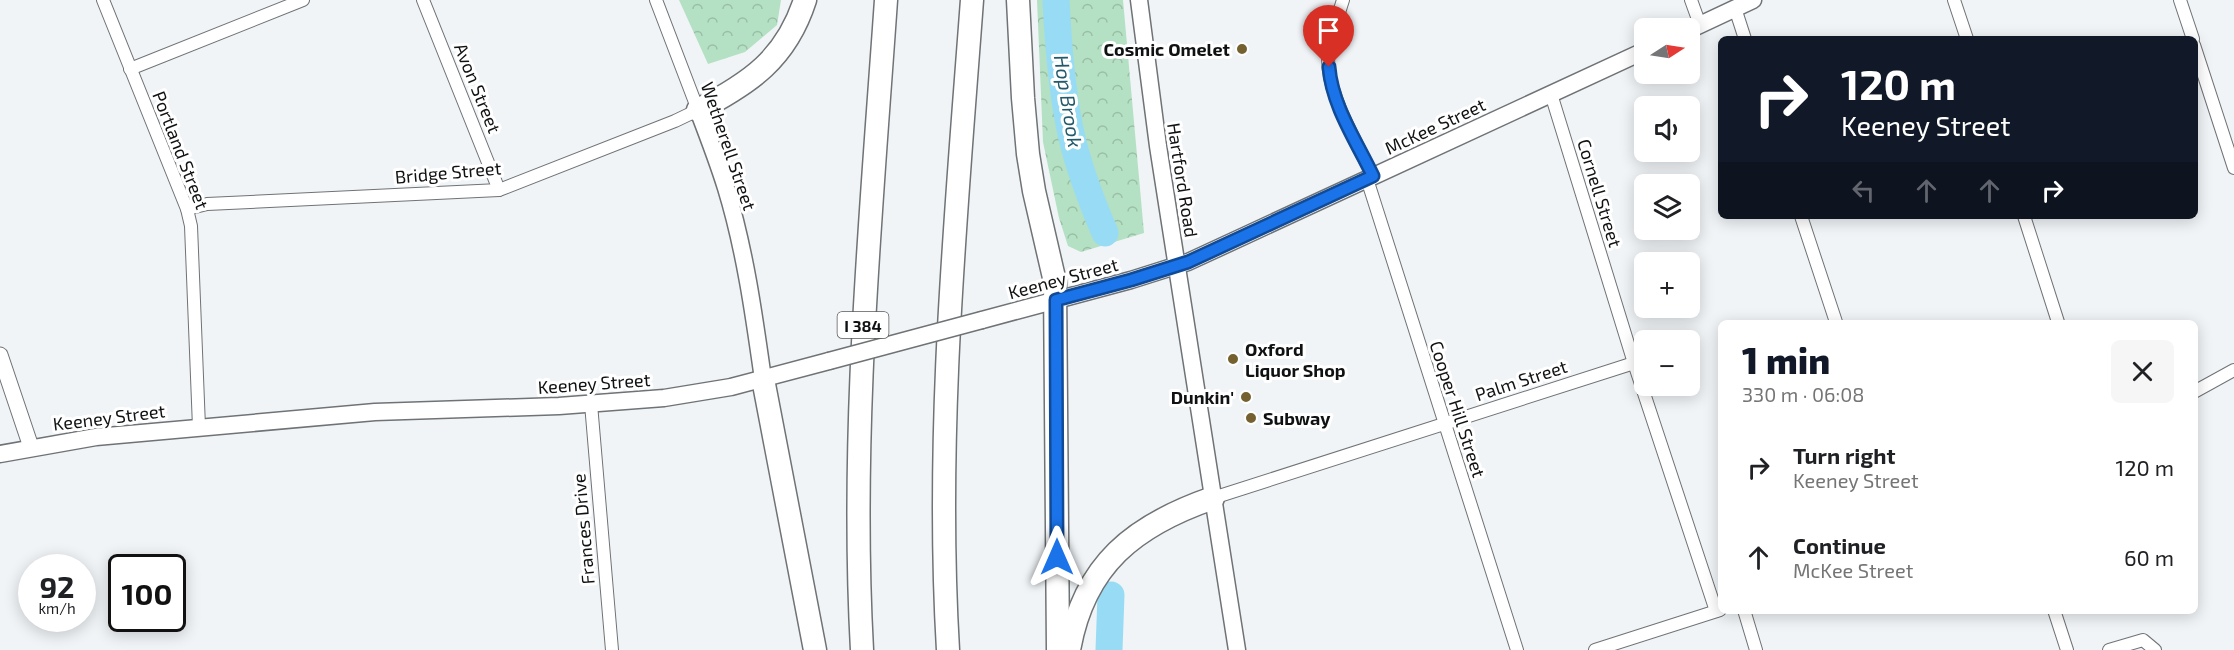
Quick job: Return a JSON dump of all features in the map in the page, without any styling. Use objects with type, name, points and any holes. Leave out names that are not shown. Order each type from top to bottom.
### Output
[{"type":"highway","points":[[698,110],[740,87],[764,68],[788,39],[805,0]]},
{"type":"highway","name":"I 384","points":[[862,650],[857,530],[859,413],[886,0]]},
{"type":"highway","points":[[948,650],[943,531],[944,425],[949,321],[972,0]]},
{"type":"highway","points":[[1018,0],[1028,154],[1034,191],[1053,265],[1056,300],[1058,650]]},
{"type":"highway","points":[[763,379],[815,650]]},
{"type":"highway","points":[[1069,650],[1074,623],[1084,599],[1116,552],[1148,526],[1213,498]]},
{"type":"main road","name":"Hartford Road","points":[[1139,0],[1176,266],[1237,650]]},
{"type":"main road","points":[[1700,25],[1753,0]]},
{"type":"main road","name":"McKee Street","points":[[1176,266],[1634,56]]},
{"type":"main road","name":"Wetherell Street","points":[[698,110],[720,168],[734,217],[750,295],[763,379]]},
{"type":"main road","name":"Keeney Street","points":[[0,454],[96,437],[199,427],[375,412],[591,404],[688,395],[763,379],[1176,266]]},
{"type":"street","name":"Portland Street","points":[[103,0],[187,209],[191,226],[199,427]]},
{"type":"street","points":[[130,69],[303,0]]},
{"type":"street","name":"Avon Street","points":[[423,0],[499,190]]},
{"type":"street","name":"Wetherell Street","points":[[656,0],[698,110]]},
{"type":"street","name":"Cooper Hill Street","points":[[1343,0],[1328,52],[1331,83],[1370,178],[1444,424],[1517,650]]},
{"type":"street","points":[[1691,0],[1694,18]]},
{"type":"street","points":[[1954,0],[1966,36]]},
{"type":"street","points":[[2180,0],[2192,36]]},
{"type":"street","points":[[1735,9],[1744,36]]},
{"type":"street","points":[[2198,57],[2234,168]]},
{"type":"street","name":"Cornell Street","points":[[1551,94],[1634,363]]},
{"type":"street","name":"Bridge Street","points":[[187,209],[207,204],[499,190],[698,110]]},
{"type":"street","points":[[1803,219],[1835,320]]},
{"type":"street","points":[[2025,219],[2057,320]]},
{"type":"street","points":[[0,355],[31,447]]},
{"type":"street","name":"Palm Street","points":[[1213,498],[1634,363]]},
{"type":"street","points":[[2198,390],[2234,370]]},
{"type":"street","name":"Cornell Street","points":[[1645,396],[1718,611]]},
{"type":"street","name":"Frances Drive","points":[[591,404],[612,650]]},
{"type":"street","points":[[1595,650],[1718,611]]},
{"type":"street","points":[[1745,614],[1756,650]]},
{"type":"street","points":[[2055,614],[2067,650]]},
{"type":"street","points":[[2109,650],[2143,640],[2156,650]]},
{"type":"green space","points":[[679,0],[781,0],[777,25],[745,52],[708,64]]},
{"type":"green space","points":[[1037,0],[1123,0],[1144,233],[1081,252],[1068,246],[1059,218],[1043,142]]},
{"type":"waterway","name":"Hop Brook","points":[[1056,0],[1062,78],[1072,138],[1084,180],[1105,233]]},
{"type":"waterway","name":"Hop Brook","points":[[1109,650],[1111,595]]},
{"type":"place","name":"Cosmic Omelet","points":[[1242,49]]},
{"type":"place","name":"Oxford Liquor Shop","points":[[1233,359]]},
{"type":"place","name":"Dunkin'","points":[[1246,397]]},
{"type":"place","name":"Subway","points":[[1251,418]]},
{"type":"route","points":[[1057,557],[1056,300],[1188,262],[1373,176],[1342,113],[1331,83],[1329,67]]}]
